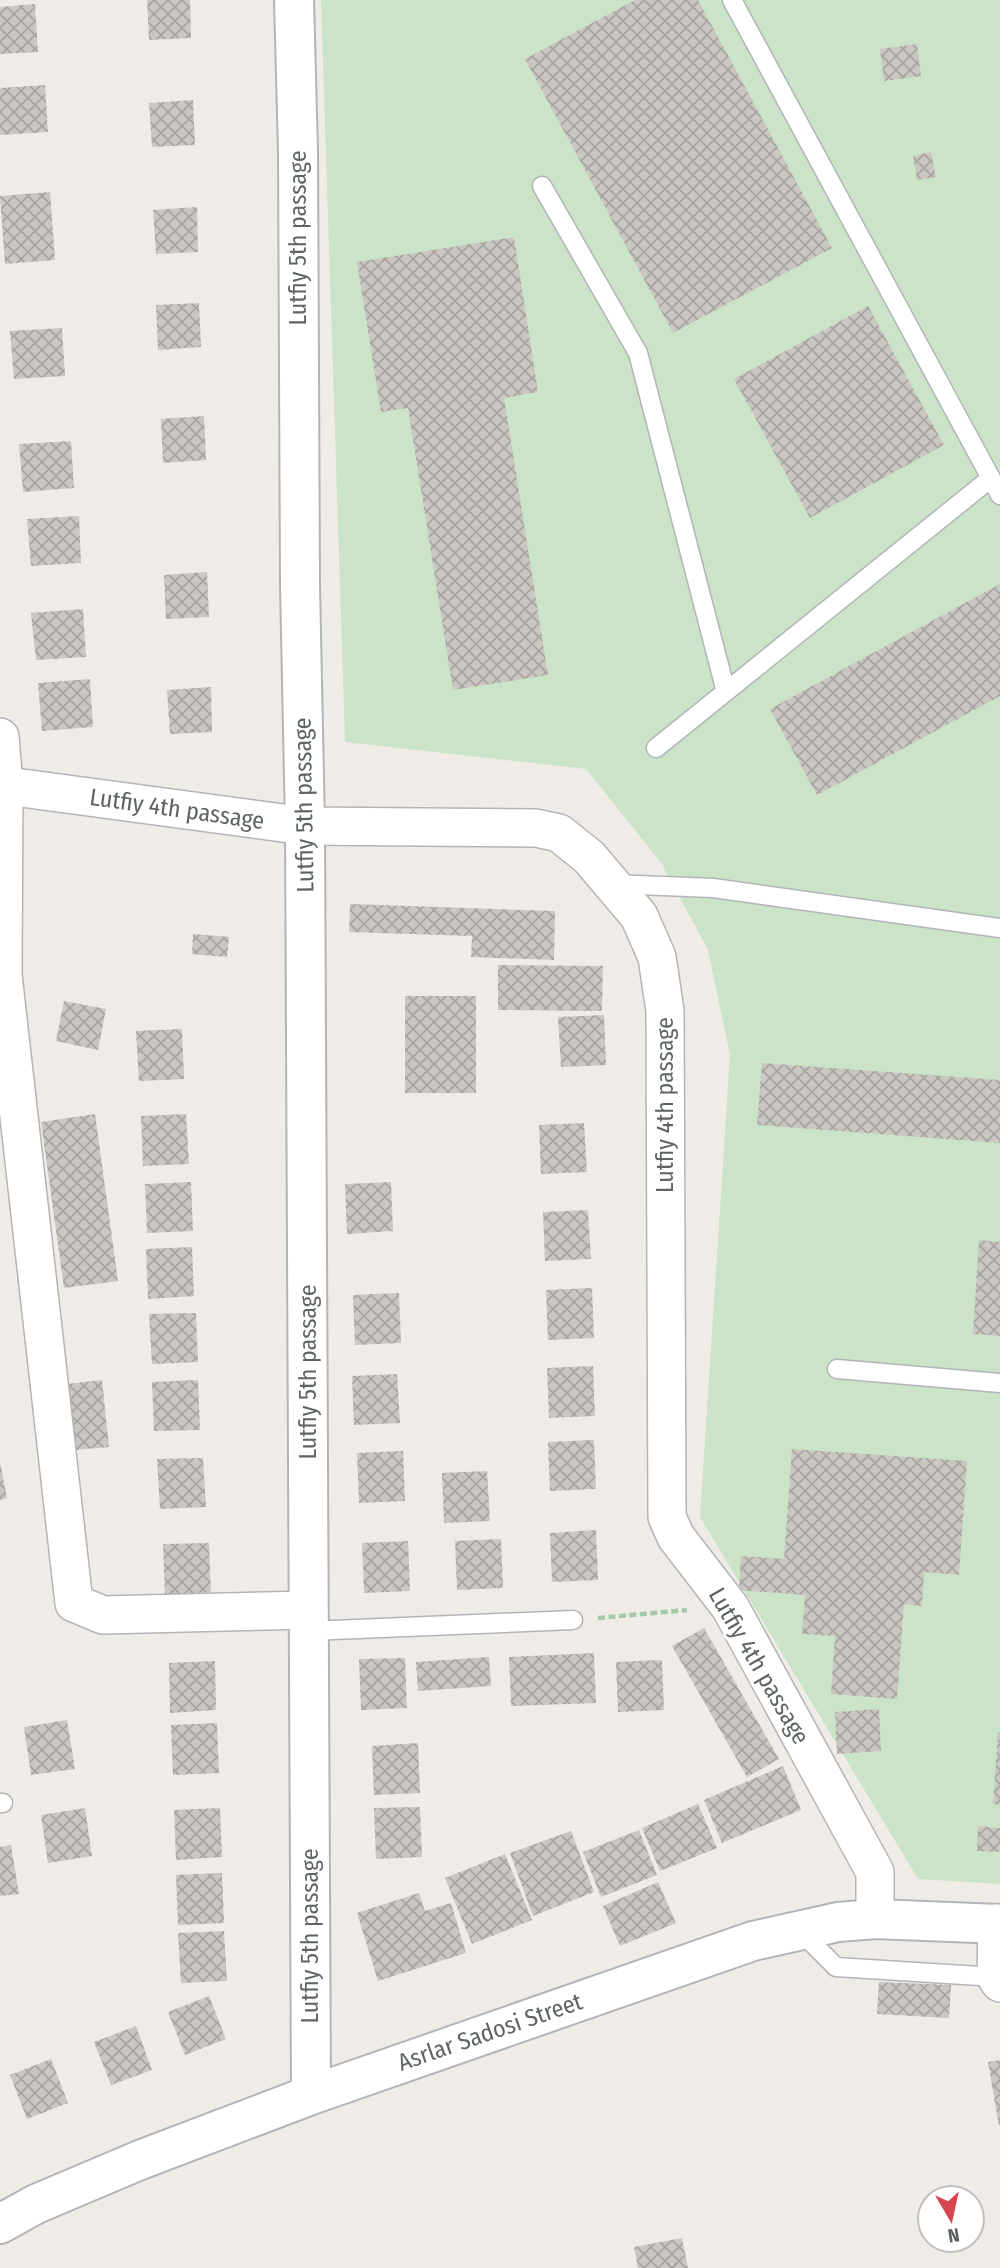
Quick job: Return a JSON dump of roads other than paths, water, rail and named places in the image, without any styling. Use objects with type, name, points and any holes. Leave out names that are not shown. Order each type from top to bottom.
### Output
[{"type":"street","name":"Lutfiy 5th passage","points":[[294,0],[305,825],[311,2095]]},
{"type":"street","points":[[0,737],[3,975],[74,1603],[103,1615],[309,1620]]},
{"type":"street","name":"Lutfiy 4th passage","points":[[2,785],[305,825],[536,828],[559,832],[589,858],[639,916],[657,957],[666,1011],[667,1517],[676,1537],[730,1607],[875,1872],[875,1919]]},
{"type":"street","name":"Asrlar Sadosi Street","points":[[0,2224],[36,2204],[140,2160],[311,2095],[709,1955],[798,1930],[838,1922],[875,1919],[999,1924]]},
{"type":"street","points":[[998,1980],[999,1924]]},
{"type":"lane","points":[[733,0],[1000,495]]},
{"type":"lane","points":[[542,186],[638,353],[726,692]]},
{"type":"lane","points":[[656,748],[991,478]]},
{"type":"lane","points":[[613,884],[713,888],[1000,928]]},
{"type":"lane","points":[[837,1369],[1000,1383]]},
{"type":"lane","points":[[309,1620],[573,1620]]},
{"type":"lane","points":[[798,1930],[836,1967],[998,1980]]}]
